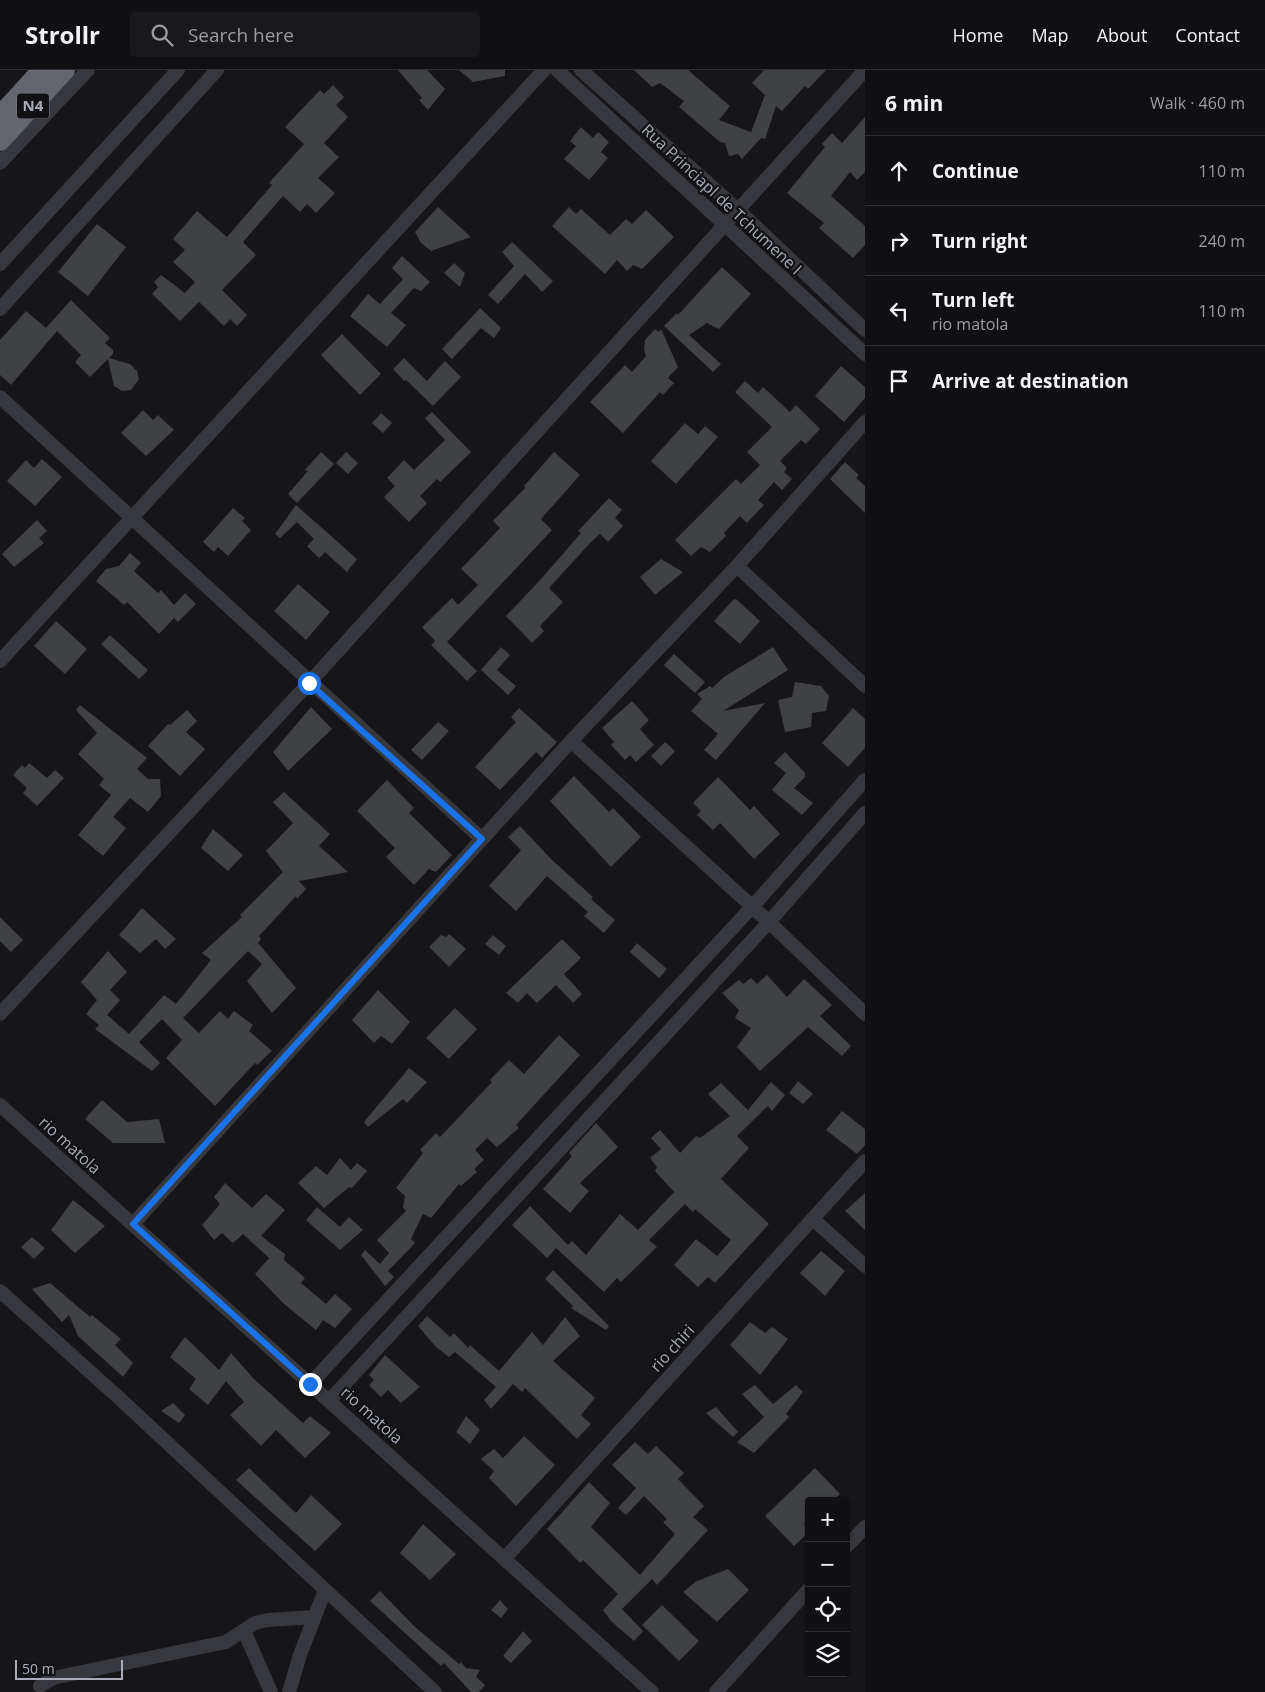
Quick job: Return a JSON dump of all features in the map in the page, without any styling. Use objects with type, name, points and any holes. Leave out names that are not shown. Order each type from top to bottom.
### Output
[{"type":"highway","name":"N4","points":[[0,116],[42,70]]},
{"type":"highway","name":"N4","points":[[0,141],[65,70]]},
{"type":"street","points":[[0,163],[88,70]]},
{"type":"street","points":[[0,264],[178,70]]},
{"type":"street","points":[[0,309],[217,70]]},
{"type":"street","points":[[0,661],[130,517],[544,70]]},
{"type":"street","name":"Rua Princiapl de Tchumene I","points":[[557,70],[865,354]]},
{"type":"street","name":"Rua Princiapl de Tchumene I","points":[[581,70],[738,210],[865,330]]},
{"type":"street","points":[[0,1014],[309,683],[864,70]]},
{"type":"street","points":[[0,397],[309,683],[482,839]]},
{"type":"street","points":[[133,1224],[571,741],[737,566],[865,422]]},
{"type":"street","points":[[737,566],[865,686]]},
{"type":"street","points":[[571,741],[769,922],[865,1014]]},
{"type":"street","points":[[310,1384],[752,907],[865,780]]},
{"type":"street","points":[[330,1400],[769,922],[865,813]]},
{"type":"street","name":"rio matola","points":[[0,1105],[330,1400],[652,1692]]},
{"type":"street","name":"rio chiri","points":[[505,1558],[865,1161]]},
{"type":"street","points":[[813,1218],[865,1266]]},
{"type":"street","points":[[0,1291],[118,1397],[435,1692]]},
{"type":"street","points":[[850,1543],[865,1526]]},
{"type":"street","points":[[289,1692],[325,1590]]},
{"type":"street","points":[[716,1692],[805,1593]]},
{"type":"street","points":[[40,1686],[53,1678],[226,1642],[255,1623],[268,1620],[314,1617]]},
{"type":"street","points":[[244,1631],[271,1692]]},
{"type":"building","points":[[398,70],[427,70],[445,89],[428,110],[419,100],[422,98]]},
{"type":"building","points":[[459,70],[505,70],[505,76],[473,82]]},
{"type":"building","points":[[634,70],[688,70],[730,106],[719,120],[751,132],[765,95],[752,83],[764,70],[826,70],[808,89],[805,86],[782,111],[776,106],[765,139],[761,138],[742,159],[738,154],[729,156],[725,143],[720,142],[679,107],[684,101],[660,83],[652,87]]},
{"type":"building","points":[[333,85],[344,97],[336,105],[348,117],[324,143],[339,157],[318,178],[335,193],[316,213],[307,204],[300,212],[283,196],[243,242],[256,255],[222,290],[247,315],[237,326],[230,319],[224,326],[199,302],[180,321],[152,294],[158,287],[154,282],[161,275],[185,293],[195,282],[173,262],[185,250],[173,239],[197,211],[227,237],[272,185],[269,183],[304,144],[285,127],[320,90],[324,94]]},
{"type":"building","points":[[865,117],[865,172],[857,180],[850,172],[831,196],[865,226],[865,245],[853,258],[819,228],[824,223],[787,193],[825,147],[822,144],[832,133],[842,143]]},
{"type":"building","points":[[581,127],[593,138],[598,132],[609,142],[601,152],[608,158],[589,180],[564,159],[576,146],[570,141]]},
{"type":"building","points":[[438,207],[471,237],[431,251],[421,243],[415,232]]},
{"type":"building","points":[[569,207],[576,214],[581,209],[610,235],[626,219],[632,224],[646,210],[674,237],[642,269],[633,265],[627,271],[617,260],[605,274],[552,226]]},
{"type":"building","points":[[97,224],[126,247],[88,296],[58,272]]},
{"type":"building","points":[[512,242],[553,281],[542,292],[525,274],[498,304],[488,295],[514,266],[502,252]]},
{"type":"building","points":[[402,256],[430,282],[421,291],[414,288],[391,313],[406,325],[387,347],[350,316],[368,294],[380,304],[403,279],[392,268]]},
{"type":"building","points":[[454,263],[465,273],[460,287],[444,273]]},
{"type":"building","points":[[722,267],[751,294],[719,329],[707,323],[689,335],[721,364],[713,372],[664,326],[677,313],[678,315]]},
{"type":"building","points":[[71,300],[110,338],[105,343],[113,350],[113,354],[109,358],[130,364],[137,371],[139,379],[131,390],[122,391],[114,386],[108,359],[90,377],[75,362],[81,355],[57,331],[11,385],[0,375],[0,340],[26,311],[46,328]]},
{"type":"building","points":[[480,308],[501,328],[494,338],[481,328],[452,359],[442,349]]},
{"type":"building","points":[[655,329],[659,332],[661,329],[678,367],[668,378],[674,383],[663,395],[660,392],[623,433],[590,402],[625,365],[632,372],[646,356],[644,350],[645,340]]},
{"type":"building","points":[[342,334],[381,374],[360,395],[321,355]]},
{"type":"building","points":[[404,358],[427,381],[445,361],[461,377],[433,406],[393,369]]},
{"type":"building","points":[[841,366],[865,387],[865,398],[844,422],[815,396]]},
{"type":"building","points":[[745,381],[758,393],[763,387],[790,412],[796,405],[820,429],[806,444],[801,440],[780,461],[787,468],[784,472],[792,479],[782,490],[774,482],[758,500],[764,505],[747,523],[740,516],[724,533],[726,536],[710,552],[701,547],[691,556],[675,540],[736,479],[741,484],[760,465],[747,452],[772,427],[735,392]]},
{"type":"building","points":[[143,410],[153,420],[158,415],[174,430],[146,456],[121,433]]},
{"type":"building","points":[[432,412],[471,452],[440,482],[437,479],[420,496],[427,503],[409,522],[384,497],[395,486],[387,478],[404,460],[414,470],[445,440],[425,418]]},
{"type":"building","points":[[381,413],[392,423],[383,433],[372,423]]},
{"type":"building","points":[[685,423],[698,434],[705,426],[718,437],[676,484],[651,461]]},
{"type":"building","points":[[321,452],[334,464],[297,503],[288,494],[308,471],[305,470]]},
{"type":"building","points":[[346,452],[358,463],[348,474],[336,463]]},
{"type":"building","points":[[554,452],[580,475],[541,519],[552,530],[447,642],[477,671],[467,681],[431,645],[435,641],[422,627],[452,598],[458,605],[478,585],[461,569],[500,528],[493,521],[525,488],[524,486]]},
{"type":"building","points":[[42,459],[62,477],[35,506],[7,481],[26,460],[34,468]]},
{"type":"building","points":[[845,462],[859,475],[856,478],[865,486],[865,513],[830,479]]},
{"type":"building","points":[[609,498],[622,510],[615,518],[623,526],[608,542],[600,534],[549,588],[563,602],[540,626],[544,631],[532,643],[506,616],[542,578],[581,533],[578,531]]},
{"type":"building","points":[[296,505],[357,559],[347,572],[325,552],[319,558],[307,546],[314,539],[297,522],[280,538],[275,534]]},
{"type":"building","points":[[233,508],[245,518],[242,521],[251,530],[228,556],[218,547],[214,552],[203,542]]},
{"type":"building","points":[[37,520],[47,531],[39,538],[44,543],[14,567],[2,554]]},
{"type":"building","points":[[130,553],[141,563],[134,571],[158,593],[161,590],[174,605],[185,593],[196,604],[178,622],[174,618],[159,634],[127,602],[124,605],[96,581],[106,569],[119,566]]},
{"type":"building","points":[[661,559],[683,572],[655,595],[640,577]]},
{"type":"building","points":[[298,584],[330,612],[306,640],[274,611]]},
{"type":"building","points":[[736,599],[760,621],[740,644],[714,621]]},
{"type":"building","points":[[56,621],[87,649],[65,674],[34,646]]},
{"type":"building","points":[[110,635],[148,670],[139,679],[101,644]]},
{"type":"building","points":[[501,647],[510,655],[497,670],[516,686],[508,695],[481,670]]},
{"type":"building","points":[[773,647],[788,670],[723,711],[765,703],[716,760],[704,750],[718,734],[691,711],[702,699],[697,694],[710,686],[712,688],[724,677]]},
{"type":"building","points":[[674,654],[705,682],[695,693],[664,665]]},
{"type":"building","points":[[795,682],[821,686],[829,696],[826,711],[812,713],[811,727],[785,732],[778,700],[792,697]]},
{"type":"building","points":[[632,701],[649,720],[640,729],[654,745],[636,762],[630,755],[625,760],[611,745],[614,742],[602,728]]},
{"type":"building","points":[[80,705],[147,758],[137,769],[148,779],[160,779],[161,796],[148,812],[130,798],[113,817],[126,828],[103,856],[78,835],[111,795],[99,785],[104,779],[78,754],[97,733],[76,710]]},
{"type":"building","points":[[311,707],[332,729],[288,771],[273,752]]},
{"type":"building","points":[[519,708],[557,742],[542,758],[536,752],[500,790],[475,767],[516,722],[511,717]]},
{"type":"building","points":[[853,708],[865,719],[865,748],[848,767],[822,743]]},
{"type":"building","points":[[187,710],[197,721],[186,732],[205,749],[180,776],[148,746],[168,724],[170,725]]},
{"type":"building","points":[[438,722],[449,731],[422,760],[411,750]]},
{"type":"building","points":[[665,742],[675,751],[661,766],[651,756]]},
{"type":"building","points":[[785,752],[805,773],[805,777],[794,788],[813,803],[802,815],[772,790],[786,773],[774,763]]},
{"type":"building","points":[[29,763],[47,778],[55,770],[64,778],[37,806],[23,793],[27,788],[13,775],[22,765],[25,768]]},
{"type":"building","points":[[574,776],[609,812],[613,808],[641,837],[611,867],[550,801]]},
{"type":"building","points":[[718,777],[750,810],[754,806],[780,834],[754,859],[720,823],[713,830],[697,815],[701,811],[693,803]]},
{"type":"building","points":[[387,780],[414,808],[409,813],[452,855],[436,872],[429,869],[414,885],[386,857],[395,848],[357,811]]},
{"type":"building","points":[[284,792],[330,834],[319,846],[348,872],[299,881],[306,889],[297,899],[296,896],[259,936],[261,939],[258,943],[296,988],[272,1013],[247,981],[262,964],[248,951],[183,1018],[199,1033],[220,1011],[228,1019],[234,1011],[253,1025],[249,1031],[272,1051],[257,1065],[255,1063],[215,1106],[166,1058],[182,1040],[162,1019],[139,1042],[160,1063],[152,1071],[95,1029],[99,1025],[86,1014],[97,1000],[81,982],[108,951],[127,972],[110,990],[120,1000],[107,1015],[129,1034],[164,995],[176,1004],[211,960],[202,953],[242,917],[240,915],[283,872],[266,851],[293,823],[273,802]]},
{"type":"building","points":[[520,826],[552,860],[593,897],[591,899],[615,920],[604,933],[584,916],[588,912],[547,876],[516,911],[489,886],[521,850],[508,837]]},
{"type":"building","points":[[213,829],[243,855],[228,871],[201,848]]},
{"type":"building","points":[[142,908],[176,939],[165,949],[156,939],[140,953],[119,935]]},
{"type":"building","points":[[0,917],[23,940],[11,952],[0,941]]},
{"type":"building","points":[[449,934],[466,949],[449,967],[429,947],[441,935],[446,937]]},
{"type":"building","points":[[493,935],[506,946],[499,955],[485,944]]},
{"type":"building","points":[[562,939],[581,958],[564,974],[582,994],[573,1003],[556,985],[537,1003],[527,993],[518,1003],[506,993]]},
{"type":"building","points":[[637,943],[667,969],[659,978],[630,952]]},
{"type":"building","points":[[767,975],[787,997],[804,979],[832,1005],[820,1016],[851,1046],[842,1056],[808,1027],[760,1071],[737,1047],[751,1028],[735,1018],[739,1010],[722,993],[739,980],[743,984],[751,978],[757,984]]},
{"type":"building","points":[[378,990],[410,1022],[392,1044],[381,1036],[374,1043],[352,1020]]},
{"type":"building","points":[[455,1008],[477,1029],[449,1059],[426,1038]]},
{"type":"building","points":[[559,1035],[580,1055],[516,1125],[519,1128],[497,1147],[487,1138],[475,1150],[484,1160],[474,1169],[477,1172],[461,1186],[459,1184],[431,1218],[423,1214],[411,1239],[415,1243],[388,1271],[394,1277],[385,1286],[361,1255],[365,1250],[380,1264],[389,1253],[377,1240],[406,1211],[403,1207],[405,1196],[396,1188],[423,1153],[420,1150],[436,1133],[440,1137],[492,1082],[490,1080],[509,1060],[524,1074]]},
{"type":"building","points":[[409,1068],[427,1082],[407,1103],[403,1099],[368,1127],[364,1122]]},
{"type":"building","points":[[798,1081],[813,1094],[803,1104],[789,1093]]},
{"type":"building","points":[[771,1082],[785,1095],[772,1111],[768,1106],[737,1136],[749,1148],[721,1179],[769,1224],[715,1283],[708,1277],[698,1287],[674,1265],[696,1239],[717,1256],[731,1240],[695,1209],[693,1212],[685,1204],[649,1240],[657,1247],[621,1282],[617,1278],[604,1292],[556,1248],[547,1258],[512,1225],[530,1206],[568,1245],[572,1241],[586,1255],[620,1214],[638,1230],[674,1192],[655,1171],[657,1167],[650,1158],[661,1149],[651,1138],[660,1130],[680,1153],[696,1136],[700,1138],[730,1116],[708,1094],[721,1083],[748,1110]]},
{"type":"building","points":[[102,1100],[127,1122],[159,1119],[165,1143],[113,1143],[85,1119]]},
{"type":"building","points":[[842,1111],[865,1129],[865,1145],[857,1154],[826,1130]]},
{"type":"building","points":[[596,1123],[618,1147],[580,1183],[589,1191],[570,1213],[543,1189],[572,1156],[569,1153]]},
{"type":"building","points":[[340,1158],[351,1170],[357,1163],[367,1171],[352,1188],[349,1187],[324,1208],[298,1183],[316,1166],[327,1175]]},
{"type":"building","points":[[225,1183],[252,1208],[266,1194],[285,1210],[261,1236],[285,1254],[284,1260],[305,1278],[301,1283],[326,1304],[335,1294],[352,1309],[335,1328],[323,1320],[316,1330],[284,1304],[255,1274],[269,1258],[243,1234],[233,1243],[222,1233],[214,1240],[202,1225],[220,1204],[214,1197]]},
{"type":"building","points":[[865,1193],[865,1230],[845,1211]]},
{"type":"building","points":[[73,1200],[105,1226],[75,1253],[51,1230]]},
{"type":"building","points":[[317,1207],[340,1227],[349,1217],[363,1230],[340,1250],[306,1220]]},
{"type":"building","points":[[32,1237],[45,1248],[34,1259],[21,1247]]},
{"type":"building","points":[[821,1251],[845,1271],[825,1296],[800,1273]]},
{"type":"building","points":[[553,1270],[609,1326],[606,1330],[571,1308],[573,1306],[545,1279]]},
{"type":"building","points":[[50,1283],[90,1317],[92,1315],[121,1339],[115,1345],[133,1363],[123,1377],[78,1336],[69,1315],[62,1322],[32,1289]]},
{"type":"building","points":[[427,1316],[450,1337],[454,1333],[468,1348],[470,1345],[499,1371],[532,1332],[543,1345],[565,1317],[580,1336],[553,1361],[595,1398],[581,1415],[591,1424],[577,1439],[525,1388],[522,1392],[513,1384],[491,1409],[484,1400],[496,1387],[455,1352],[449,1357],[436,1347],[418,1326]]},
{"type":"building","points":[[750,1322],[765,1333],[772,1327],[788,1339],[760,1375],[730,1345]]},
{"type":"building","points":[[185,1337],[219,1370],[231,1353],[254,1379],[303,1423],[310,1416],[331,1433],[305,1458],[276,1430],[261,1446],[230,1415],[244,1402],[226,1381],[208,1405],[189,1389],[196,1379],[170,1357]]},
{"type":"building","points":[[385,1355],[420,1387],[401,1403],[388,1390],[381,1397],[369,1385],[374,1380],[369,1375]]},
{"type":"building","points":[[755,1385],[773,1404],[796,1385],[803,1392],[786,1414],[789,1417],[754,1453],[737,1442],[764,1417],[742,1394]]},
{"type":"building","points":[[173,1403],[185,1415],[179,1423],[161,1411]]},
{"type":"building","points":[[716,1407],[738,1432],[733,1437],[706,1413]]},
{"type":"building","points":[[466,1416],[480,1430],[470,1444],[456,1432]]},
{"type":"building","points":[[524,1436],[555,1465],[516,1506],[489,1478],[494,1471],[481,1459],[494,1449],[503,1458]]},
{"type":"building","points":[[635,1442],[648,1454],[656,1446],[684,1473],[678,1479],[704,1506],[693,1517],[708,1530],[657,1585],[652,1579],[622,1609],[643,1631],[634,1641],[611,1621],[603,1610],[618,1594],[583,1560],[580,1563],[547,1529],[589,1482],[610,1503],[591,1527],[640,1575],[675,1534],[663,1522],[667,1519],[644,1496],[626,1515],[618,1508],[636,1488],[612,1465]]},
{"type":"building","points":[[249,1468],[296,1513],[311,1495],[342,1524],[315,1551],[236,1480]]},
{"type":"building","points":[[815,1468],[840,1494],[837,1497],[805,1497],[805,1536],[794,1546],[765,1516]]},
{"type":"building","points":[[423,1524],[456,1554],[430,1580],[400,1553]]},
{"type":"building","points":[[728,1569],[749,1590],[717,1622],[683,1592],[697,1581]]},
{"type":"building","points":[[380,1591],[414,1626],[459,1664],[461,1662],[466,1668],[480,1670],[476,1677],[485,1685],[479,1692],[471,1692],[444,1663],[441,1666],[370,1601]]},
{"type":"building","points":[[500,1600],[508,1609],[501,1618],[491,1610]]},
{"type":"building","points":[[662,1605],[699,1641],[679,1661],[642,1625]]},
{"type":"building","points":[[523,1631],[532,1641],[511,1663],[503,1656]]},
{"type":"route","points":[[309,683],[482,839],[133,1224],[310,1384]]}]
